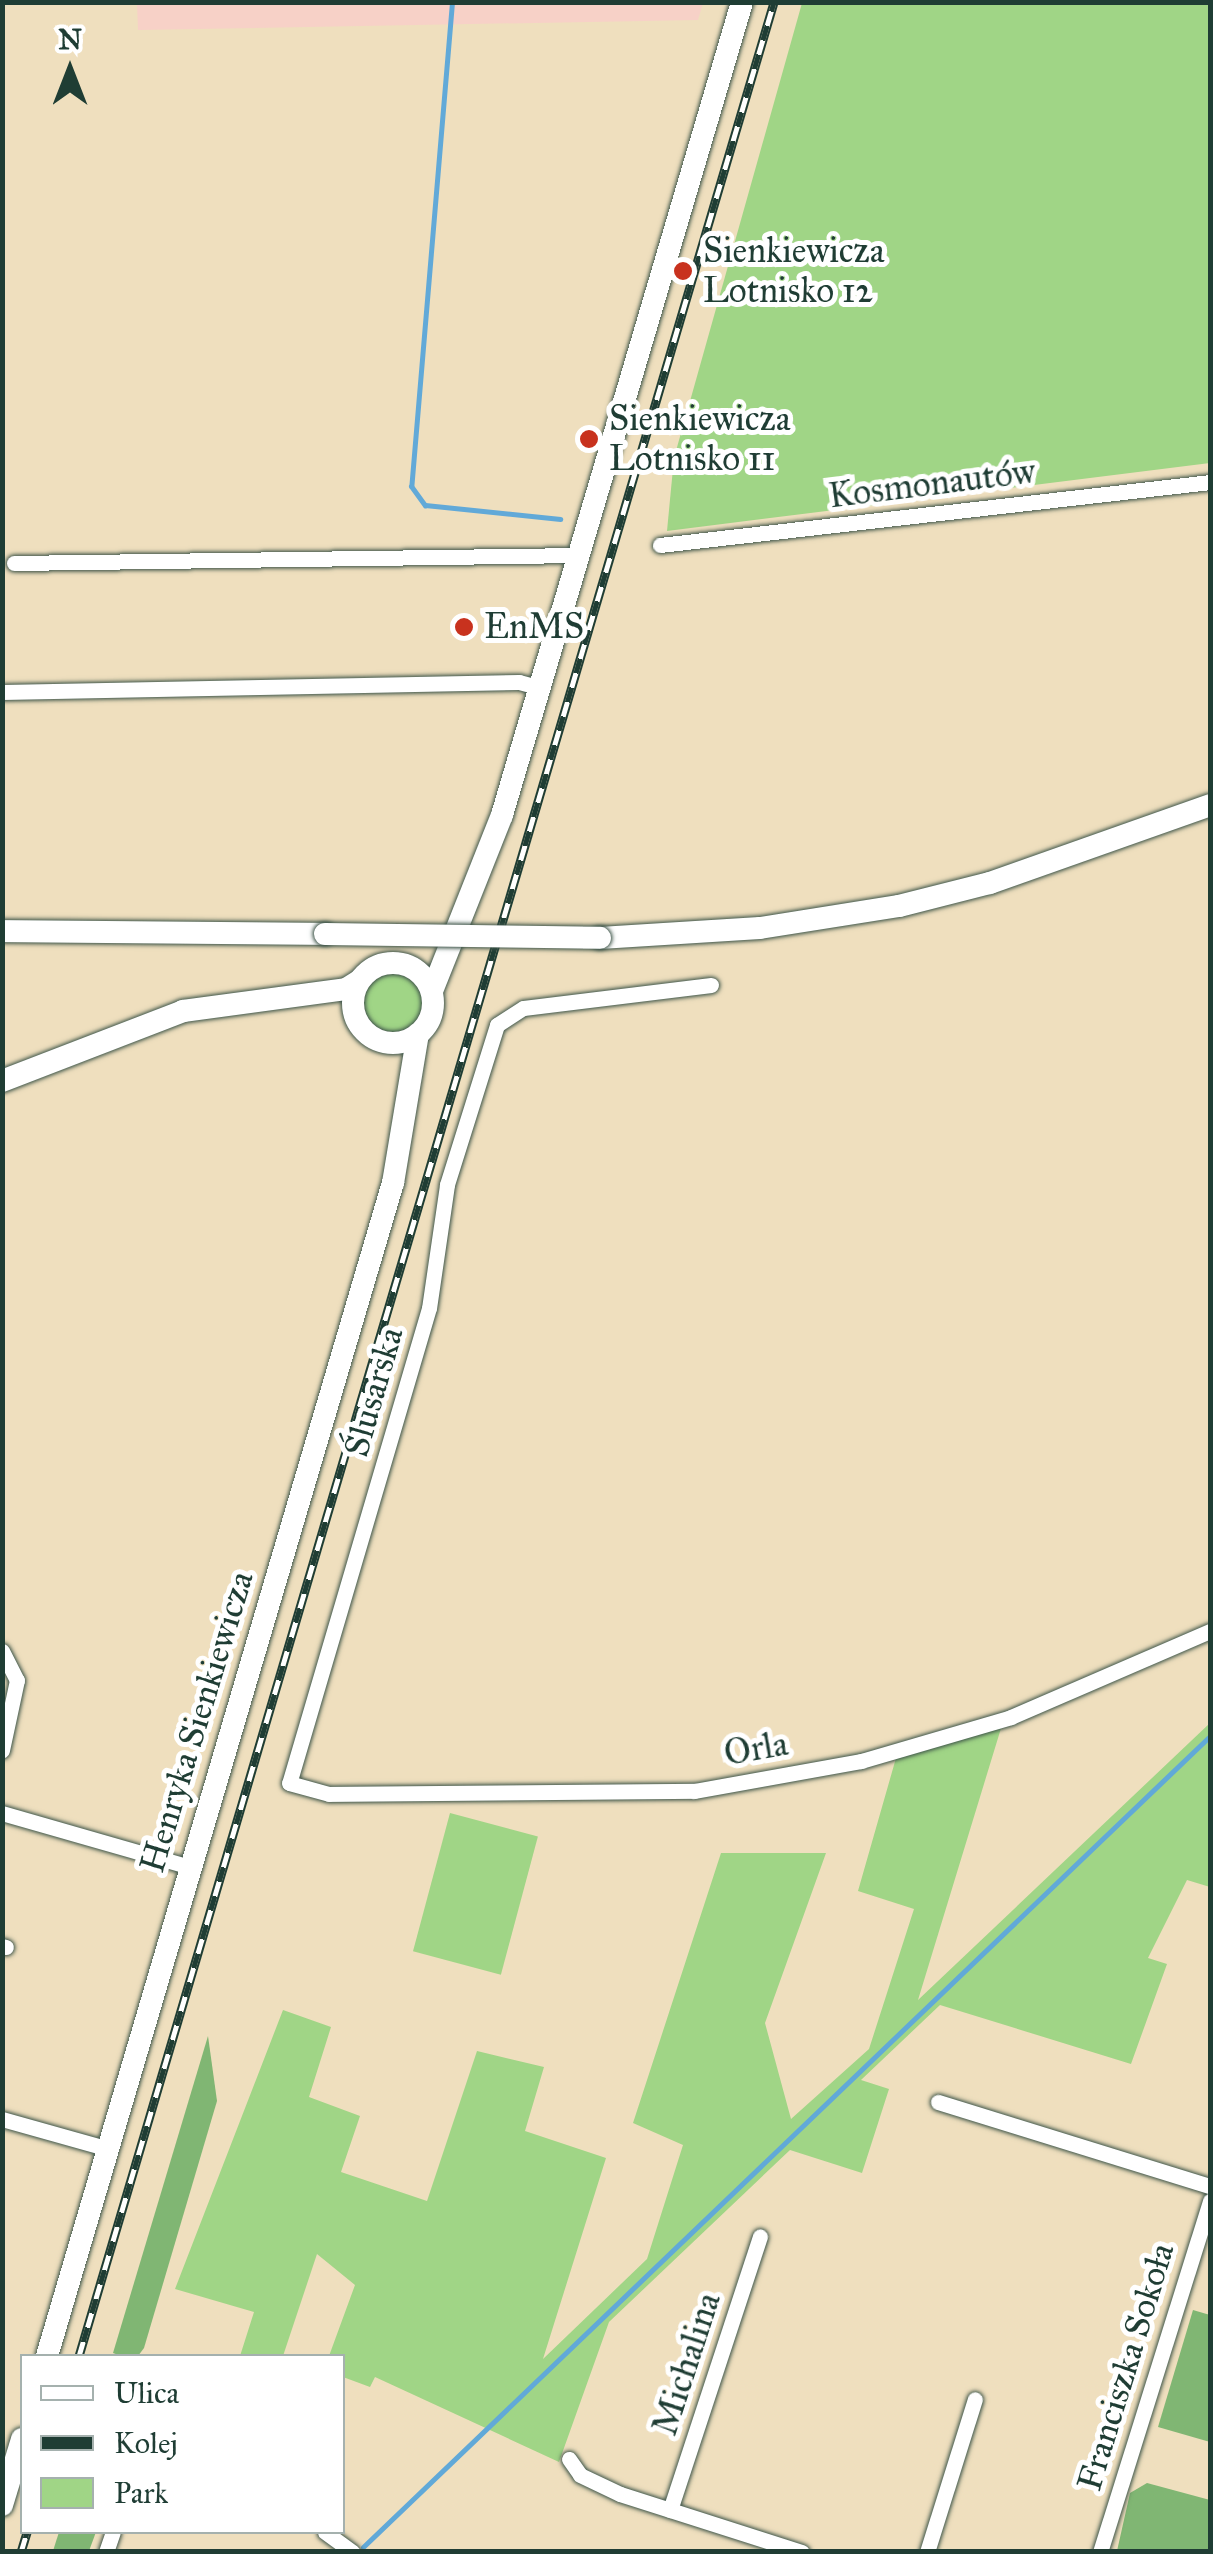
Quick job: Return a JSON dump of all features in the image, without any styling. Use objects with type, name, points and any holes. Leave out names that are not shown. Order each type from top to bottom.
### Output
[{"type":"main road","points":[[276,998],[345,1010],[383,1042],[418,1034],[433,1010],[432,991],[486,868],[742,2]]},
{"type":"main road","points":[[2,931],[600,938],[760,928],[899,906],[1008,877],[1210,806]]},
{"type":"main road","points":[[2,1081],[138,1024],[184,1010],[346,989],[374,967],[420,961],[457,929]]},
{"type":"main road","points":[[404,964],[432,991]]},
{"type":"main road","points":[[356,1018],[359,981]]},
{"type":"main road","name":"Henryka Sienkiewicza","points":[[48,2354],[388,1201],[418,1034]]},
{"type":"main road","name":"Henryka Sienkiewicza","points":[[383,1042],[396,1062],[406,1105]]},
{"type":"main road","points":[[2,2505],[20,2445]]},
{"type":"street","name":"Kosmonautów","points":[[660,545],[1210,482]]},
{"type":"street","points":[[14,563],[579,555]]},
{"type":"street","points":[[2,692],[519,682],[540,688]]},
{"type":"street","name":"Ślusarska","points":[[289,1783],[429,1308],[447,1186],[503,1016],[523,1008],[710,985]]},
{"type":"street","name":"Orla","points":[[289,1783],[329,1794],[694,1791],[861,1761],[1012,1717],[1210,1632]]},
{"type":"street","points":[[2,1650],[18,1680],[2,1750]]},
{"type":"street","points":[[2,1813],[190,1867]]},
{"type":"street","points":[[938,2102],[1210,2186]]},
{"type":"street","points":[[2,2119],[109,2149]]},
{"type":"street","name":"Franciszka Sokoła","points":[[1100,2552],[1210,2202]]},
{"type":"street","name":"Michalina","points":[[670,2510],[760,2236]]},
{"type":"street","points":[[927,2552],[975,2399]]},
{"type":"street","points":[[569,2459],[580,2475],[670,2510],[802,2552]]},
{"type":"street","points":[[328,2534],[352,2552]]},
{"type":"shaded area","points":[[137,2],[703,3],[698,20],[138,30]]},
{"type":"green space","points":[[802,3],[1210,3],[1210,463],[667,531],[674,458]]},
{"type":"green space","points":[[393,974],[413,983],[422,1003],[413,1023],[393,1032],[373,1023],[364,1003],[373,983]]},
{"type":"green space","points":[[1210,1723],[1210,1887],[1187,1880],[1148,1958],[1167,1964],[1131,2064],[940,2005],[861,2080],[889,2089],[862,2173],[790,2150],[609,2322],[559,2462],[375,2377],[370,2387],[345,2378],[345,2354],[330,2354],[355,2285],[317,2254],[284,2354],[241,2354],[254,2312],[175,2289],[283,2010],[331,2027],[309,2097],[360,2116],[341,2172],[427,2201],[477,2051],[544,2067],[525,2131],[606,2158],[543,2359],[647,2259],[683,2145],[633,2123],[721,1853],[826,1853],[765,2023],[791,2119],[869,2049],[914,1909],[858,1891],[896,1758],[1002,1725],[918,2000]]},
{"type":"green space","points":[[450,1813],[538,1837],[501,1975],[413,1951]]},
{"type":"green space","points":[[208,2036],[217,2101],[144,2348],[140,2354],[113,2353]]},
{"type":"green space","points":[[1193,2310],[1210,2315],[1210,2442],[1158,2427]]},
{"type":"green space","points":[[1147,2483],[1210,2500],[1210,2551],[1117,2551],[1130,2493]]},
{"type":"green space","points":[[58,2534],[95,2534],[89,2551],[53,2551]]},
{"type":"waterway","points":[[452,2],[411,486],[425,505],[560,519]]},
{"type":"waterway","points":[[363,2547],[1210,1736]]},
{"type":"railway","points":[[80,2354],[774,2]]},
{"type":"railway","points":[[21,2552],[26,2534]]},
{"type":"place","name":"Sienkiewicza Lotnisko 12","points":[[683,271]]},
{"type":"place","name":"Sienkiewicza Lotnisko 11","points":[[589,439]]},
{"type":"place","name":"EnMS","points":[[464,627]]}]
